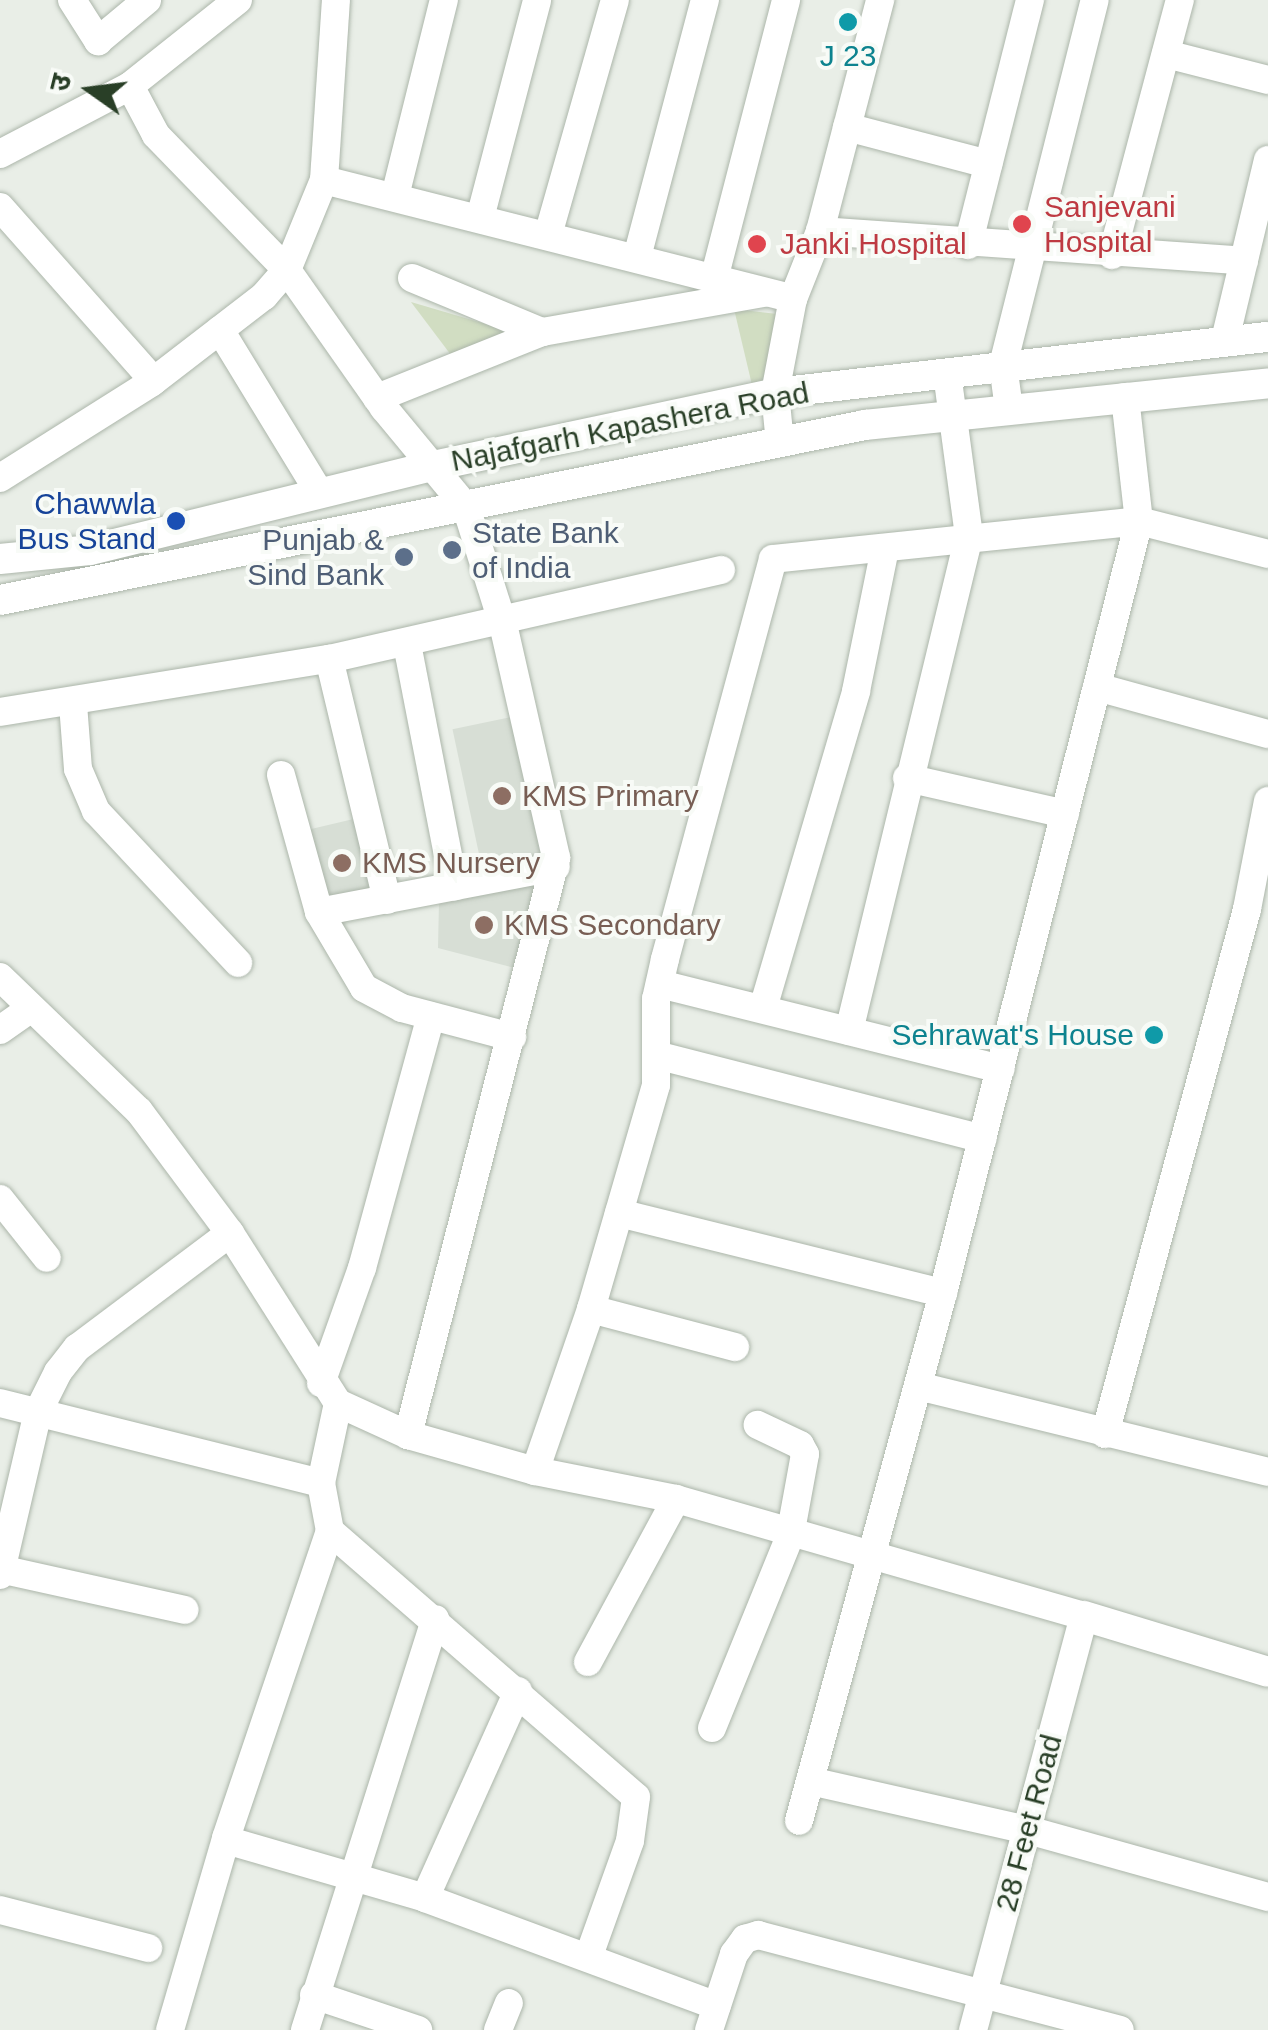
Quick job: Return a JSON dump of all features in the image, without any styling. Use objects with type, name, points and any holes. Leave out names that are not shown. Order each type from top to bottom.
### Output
[{"type":"main road","name":"Najafgarh Kapashera Road","points":[[0,559],[90,550],[433,466],[776,393],[1267,334]]},
{"type":"main road","name":"Najafgarh Kapashera Road","points":[[0,600],[780,442],[952,416],[1268,383]]},
{"type":"main road","points":[[1084,1616],[1268,1672]]},
{"type":"street","points":[[72,0],[98,41],[147,0]]},
{"type":"street","points":[[4,143],[130,86],[238,0]]},
{"type":"street","points":[[0,478],[154,380],[220,330],[287,270],[324,180],[336,0]]},
{"type":"street","points":[[395,196],[444,0]]},
{"type":"street","points":[[480,218],[538,0]]},
{"type":"street","points":[[548,235],[615,0]]},
{"type":"street","points":[[638,257],[706,0]]},
{"type":"street","points":[[716,275],[786,0]]},
{"type":"street","points":[[780,442],[776,393],[782,296],[820,231],[880,0]]},
{"type":"street","points":[[968,245],[1030,0]]},
{"type":"street","points":[[1009,410],[1002,364],[1096,0]]},
{"type":"street","points":[[1112,254],[1180,0]]},
{"type":"street","points":[[1166,54],[1268,80]]},
{"type":"street","points":[[130,86],[156,135],[287,270],[377,398],[466,507],[503,624],[556,867],[408,1435]]},
{"type":"street","points":[[847,127],[988,164]]},
{"type":"street","points":[[1225,340],[1268,160]]},
{"type":"street","points":[[324,180],[716,275],[782,296]]},
{"type":"street","points":[[0,207],[154,380]]},
{"type":"street","points":[[820,231],[1031,251],[1244,260]]},
{"type":"street","points":[[412,278],[542,332]]},
{"type":"street","points":[[377,398],[542,332],[782,296]]},
{"type":"street","points":[[220,330],[320,494]]},
{"type":"street","points":[[849,1030],[968,536],[947,373]]},
{"type":"street","points":[[800,1821],[869,1554],[943,1293],[1139,521],[1124,397]]},
{"type":"street","points":[[535,1471],[591,1309],[660,1056],[660,984],[774,559],[1139,521],[1268,554]]},
{"type":"street","points":[[762,1008],[856,691],[885,548]]},
{"type":"street","points":[[0,712],[73,704],[407,644],[720,570]]},
{"type":"street","points":[[407,644],[454,886]]},
{"type":"street","points":[[329,658],[388,900]]},
{"type":"street","points":[[1097,687],[1268,734]]},
{"type":"street","points":[[73,704],[78,769],[96,811],[238,963]]},
{"type":"street","points":[[281,775],[318,912],[364,988],[431,1016],[512,1038]]},
{"type":"street","points":[[907,778],[1065,814]]},
{"type":"street","points":[[1105,1434],[1247,909],[1268,801]]},
{"type":"street","points":[[318,912],[556,867]]},
{"type":"street","points":[[0,977],[139,1111],[230,1232],[330,1393],[408,1435],[535,1471],[676,1500],[790,1536],[869,1554],[1084,1616]]},
{"type":"street","points":[[660,984],[1000,1069]]},
{"type":"street","points":[[0,1030],[30,1009]]},
{"type":"street","points":[[170,2030],[226,1840],[330,1531],[321,1483],[330,1393],[431,1016]]},
{"type":"street","points":[[660,1056],[982,1139]]},
{"type":"street","points":[[0,1200],[47,1258]]},
{"type":"street","points":[[618,1214],[943,1293]]},
{"type":"street","points":[[185,1610],[0,1571],[38,1412],[77,1348],[230,1232]]},
{"type":"street","points":[[591,1309],[735,1347]]},
{"type":"street","points":[[918,1386],[1268,1472]]},
{"type":"street","points":[[0,1403],[321,1483]]},
{"type":"street","points":[[712,1728],[790,1536],[804,1448],[758,1425]]},
{"type":"street","points":[[588,1662],[676,1500]]},
{"type":"street","points":[[330,1531],[636,1797],[630,1841],[588,1958]]},
{"type":"street","name":"28 Feet Road","points":[[973,2030],[1084,1616]]},
{"type":"street","points":[[305,2030],[350,1876],[434,1619]]},
{"type":"street","points":[[425,1898],[518,1691]]},
{"type":"street","points":[[810,1781],[1028,1830],[1268,1897]]},
{"type":"street","points":[[226,1840],[425,1898],[588,1958],[713,2018],[734,1954],[744,1939],[758,1935],[1120,2030]]},
{"type":"street","points":[[0,1910],[148,1948]]},
{"type":"street","points":[[314,1995],[418,2030]]},
{"type":"street","points":[[498,2030],[509,2004]]},
{"type":"shaded area","name":"KMS Primary","points":[[520,715],[551,862],[484,876],[453,729]]},
{"type":"shaded area","name":"KMS Nursery","points":[[362,817],[380,897],[316,907],[307,830]]},
{"type":"shaded area","name":"KMS Secondary","points":[[545,871],[519,969],[438,948],[439,901]]},
{"type":"green space","points":[[411,302],[526,336],[454,359]]},
{"type":"green space","points":[[734,309],[786,315],[777,378],[752,385]]},
{"type":"place","name":"J 23","points":[[848,22]]},
{"type":"place","name":"Sanjevani Hospital","points":[[1022,224]]},
{"type":"place","name":"Janki Hospital","points":[[757,244]]},
{"type":"place","name":"Chawwla Bus Stand","points":[[176,521]]},
{"type":"place","name":"State Bank of India","points":[[452,550]]},
{"type":"place","name":"Punjab & Sind Bank","points":[[404,557]]},
{"type":"place","name":"KMS Primary","points":[[502,796]]},
{"type":"place","name":"KMS Nursery","points":[[342,863]]},
{"type":"place","name":"KMS Secondary","points":[[484,925]]},
{"type":"place","name":"Sehrawat's House","points":[[1154,1035]]}]
